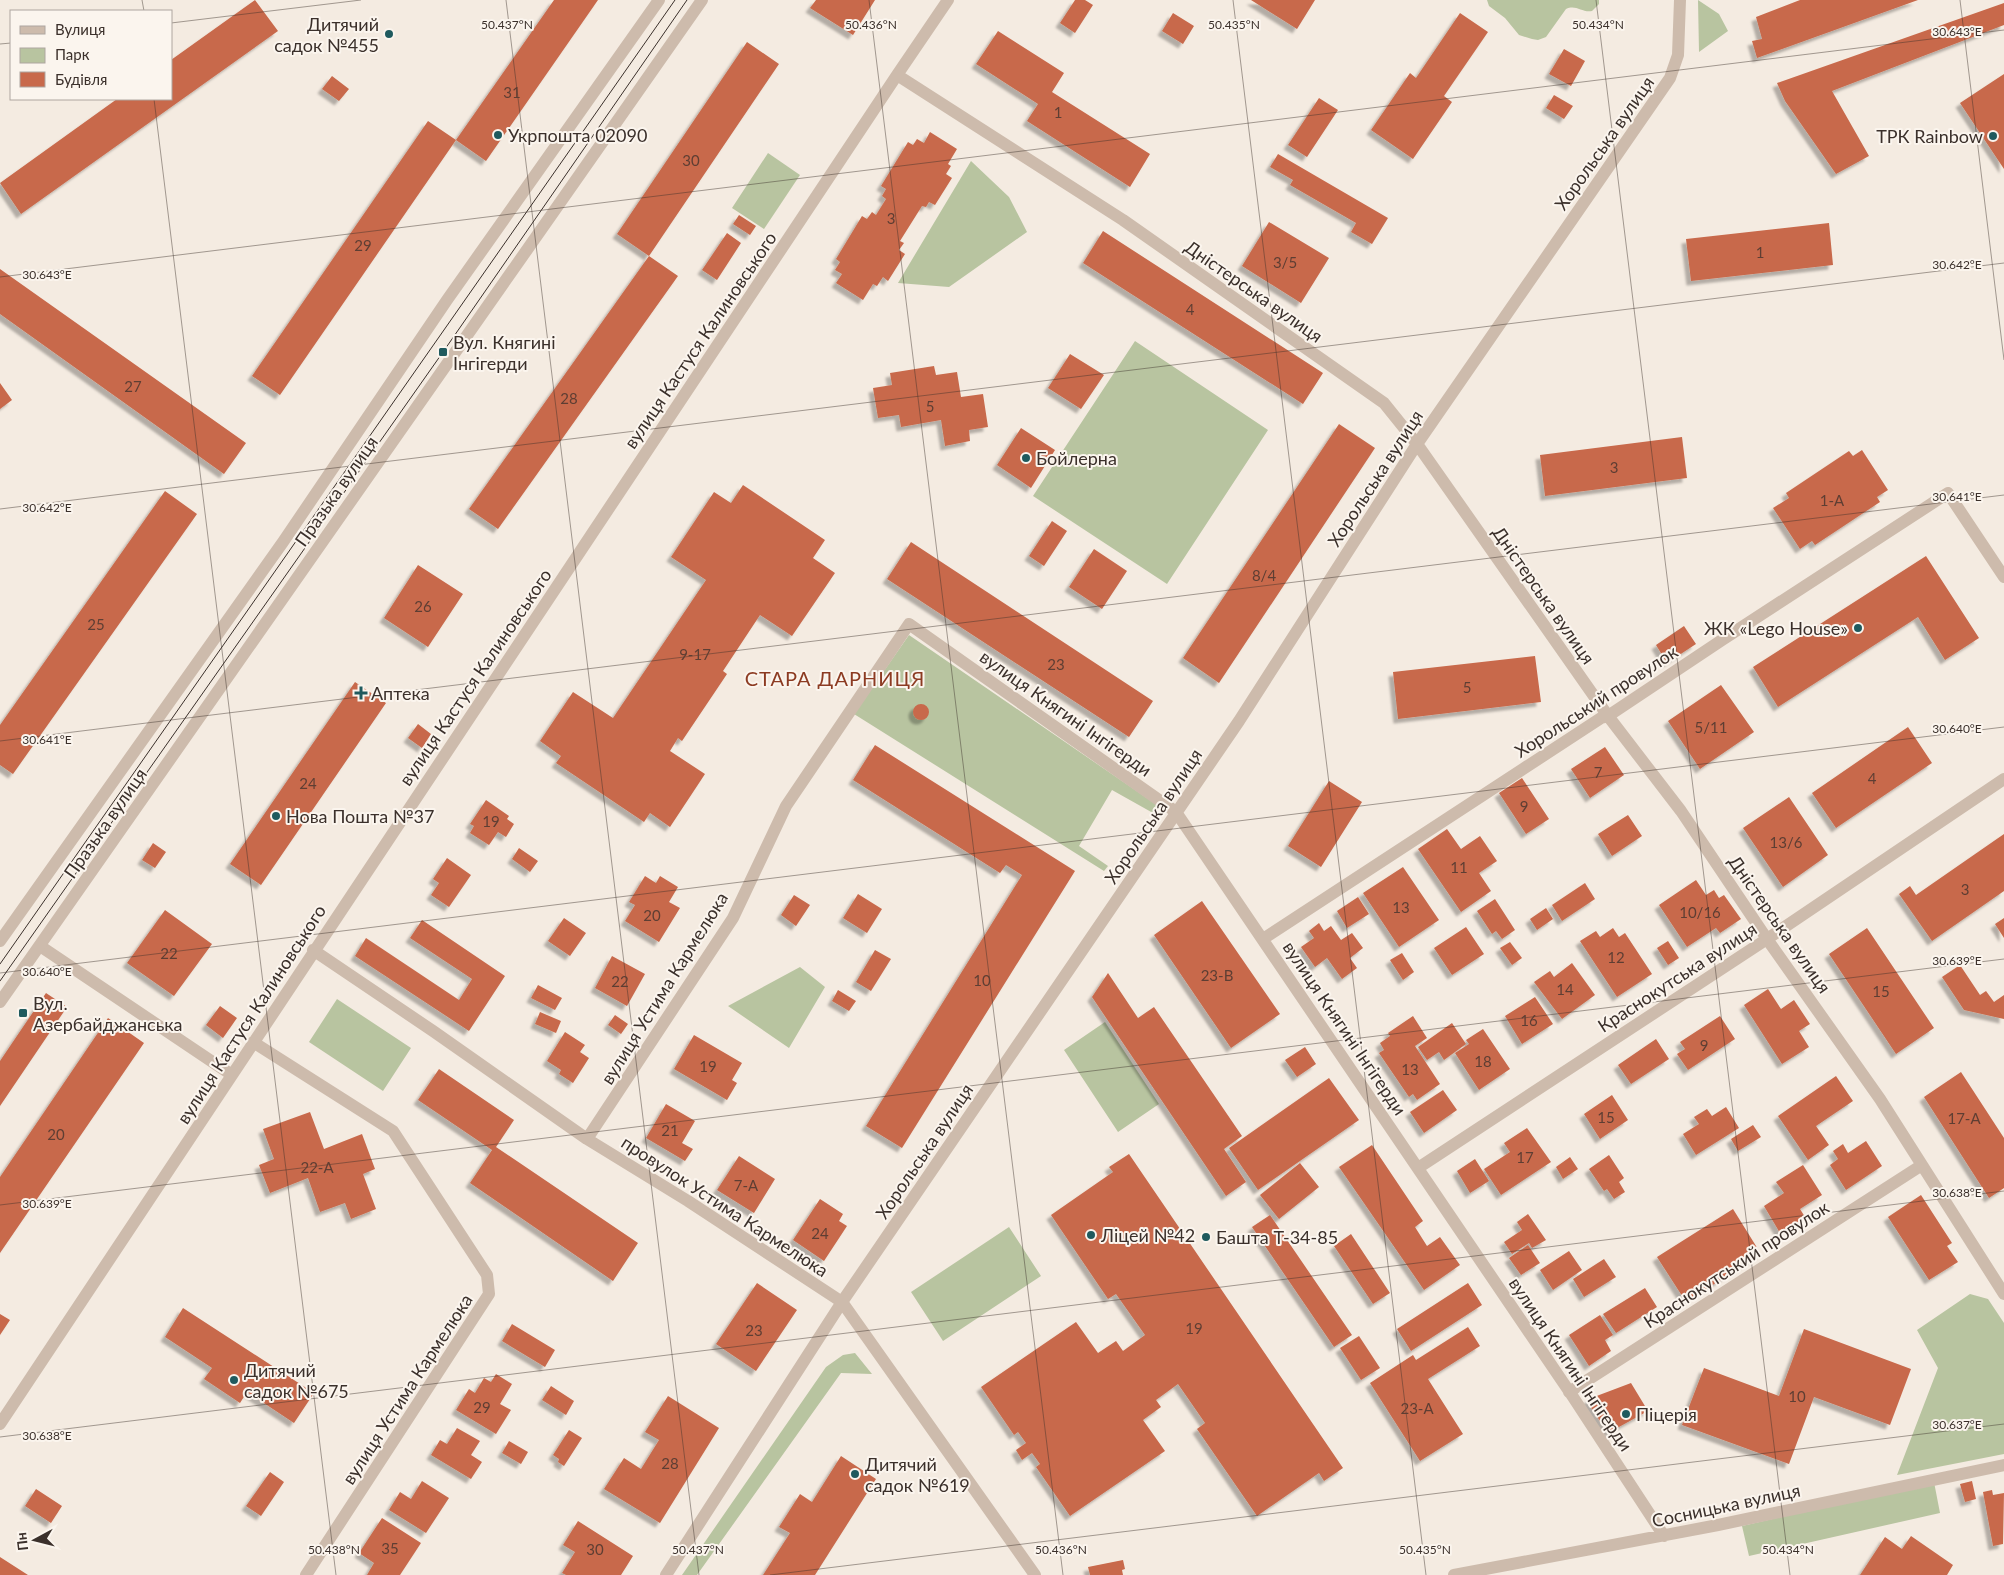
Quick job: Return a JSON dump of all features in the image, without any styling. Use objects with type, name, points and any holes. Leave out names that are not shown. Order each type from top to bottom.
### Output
[{"type":"street","name":"Празька вулиця","points":[[0,941],[283,542],[453,292],[659,0]]},
{"type":"street","name":"Празька вулиця","points":[[0,1002],[702,0]]},
{"type":"street","name":"вулиця Кастуся Калиновського","points":[[0,1424],[896,74],[948,0]]},
{"type":"street","name":"Хорольська вулиця","points":[[666,1575],[842,1302],[1244,712],[1417,444],[1670,78],[1678,55],[1680,0]]},
{"type":"street","name":"Дністерська вулиця","points":[[896,74],[1123,220],[1384,403],[1417,444],[1608,716],[1681,811],[1767,939],[1880,1099],[2004,1294]]},
{"type":"street","name":"Хорольський провулок","points":[[1263,939],[1948,493],[2004,577]]},
{"type":"street","name":"вулиця Княгині Інгігерди","points":[[909,624],[1176,812],[1569,1392],[1664,1536]]},
{"type":"street","name":"вулиця Устима Кармелюка","points":[[587,1139],[732,918],[786,806],[909,624]]},
{"type":"street","name":"Краснокутська вулиця","points":[[1418,1168],[1767,939],[2004,779]]},
{"type":"street","points":[[40,946],[232,1075]]},
{"type":"street","name":"провулок Устима Кармелюка","points":[[313,950],[587,1139],[688,1201],[842,1302],[1035,1575]]},
{"type":"street","name":"вулиця Устима Кармелюка","points":[[253,1042],[393,1132],[487,1276],[489,1294],[306,1575]]},
{"type":"street","name":"Краснокутський провулок","points":[[1569,1392],[1922,1165]]},
{"type":"street","name":"Сосницька вулиця","points":[[1454,1575],[1664,1536],[2004,1465]]},
{"type":"green space","points":[[1487,0],[1599,0],[1599,4],[1592,11],[1573,7],[1566,9],[1546,37],[1538,40],[1519,35],[1505,18],[1489,6]]},
{"type":"green space","points":[[1698,0],[1719,14],[1728,31],[1699,52]]},
{"type":"green space","points":[[768,153],[800,175],[764,229],[732,208]]},
{"type":"green space","points":[[971,161],[1009,197],[1027,232],[949,287],[898,283]]},
{"type":"green space","points":[[1135,341],[1268,430],[1167,584],[1033,496]]},
{"type":"green space","points":[[909,635],[1157,805],[1153,813],[1112,790],[1079,846],[1108,866],[1104,871],[854,714]]},
{"type":"green space","points":[[800,967],[825,987],[789,1048],[728,1006]]},
{"type":"green space","points":[[337,999],[411,1048],[383,1091],[309,1042]]},
{"type":"green space","points":[[1105,1022],[1159,1104],[1118,1132],[1064,1050]]},
{"type":"green space","points":[[1009,1227],[1041,1276],[943,1341],[911,1292]]},
{"type":"green space","points":[[1970,1294],[1988,1299],[2004,1323],[2004,1454],[1897,1475],[1938,1368],[1917,1330]]},
{"type":"green space","points":[[855,1353],[872,1374],[841,1373],[697,1575],[682,1575],[826,1367],[843,1355]]},
{"type":"green space","points":[[1934,1482],[1940,1513],[1749,1556],[1742,1526]]},
{"type":"building","points":[[255,0],[278,31],[21,214],[0,183],[116,100],[172,100],[172,59]]},
{"type":"building","points":[[554,0],[598,0],[486,161],[456,140]]},
{"type":"building","points":[[816,0],[875,0],[853,35],[810,8]]},
{"type":"building","points":[[1075,0],[1085,0],[1093,5],[1075,33],[1060,23]]},
{"type":"building","points":[[1251,0],[1315,0],[1297,29]]},
{"type":"building","points":[[1800,0],[1918,0],[1757,58],[1752,41],[1762,39],[1756,17]]},
{"type":"building","points":[[2004,3],[2004,25],[1832,91],[1869,156],[1836,174],[1785,101],[1777,83]]},
{"type":"building","points":[[1173,13],[1194,26],[1183,44],[1162,31]]},
{"type":"building","points":[[1460,13],[1488,32],[1444,96],[1452,102],[1413,159],[1371,130],[1410,73],[1416,78]]},
{"type":"building","points":[[998,31],[1064,73],[1052,92],[1150,154],[1130,187],[1027,121],[1038,104],[976,64]]},
{"type":"building","points":[[747,42],[779,64],[649,256],[617,234]]},
{"type":"building","points":[[1564,49],[1585,61],[1571,86],[1549,74]]},
{"type":"building","name":"ТРК Rainbow","points":[[2004,74],[2004,169],[1960,103]]},
{"type":"building","points":[[332,76],[349,89],[339,101],[322,89]]},
{"type":"building","points":[[1554,95],[1573,106],[1564,119],[1546,108]]},
{"type":"building","points":[[1319,98],[1338,110],[1307,157],[1288,145]]},
{"type":"building","points":[[428,121],[456,140],[280,395],[252,376]]},
{"type":"building","points":[[930,132],[957,149],[948,164],[951,166],[946,174],[952,178],[935,205],[929,202],[926,207],[922,206],[900,241],[904,243],[899,250],[905,254],[888,281],[883,277],[877,286],[873,284],[863,300],[836,283],[842,274],[835,270],[840,262],[836,259],[862,216],[867,219],[872,212],[876,215],[886,199],[882,196],[886,189],[881,186],[908,142],[913,145],[917,139],[924,143]]},
{"type":"building","points":[[1278,154],[1388,218],[1372,244],[1351,232],[1356,223],[1290,185],[1293,180],[1270,167]]},
{"type":"building","points":[[739,215],[756,226],[750,235],[733,224]]},
{"type":"building","points":[[1269,222],[1329,258],[1301,303],[1242,266]]},
{"type":"building","points":[[1829,223],[1833,265],[1691,281],[1686,239]]},
{"type":"building","points":[[1103,231],[1323,373],[1303,404],[1083,263]]},
{"type":"building","points":[[727,233],[741,243],[717,280],[702,270]]},
{"type":"building","points":[[649,256],[678,276],[498,529],[469,509]]},
{"type":"building","points":[[0,269],[246,443],[224,474],[0,314]]},
{"type":"building","points":[[1070,354],[1104,375],[1081,409],[1048,388]]},
{"type":"building","points":[[934,366],[936,375],[957,372],[961,397],[983,394],[988,427],[969,430],[970,441],[945,446],[941,420],[901,427],[899,415],[878,418],[873,388],[892,385],[890,373]]},
{"type":"building","points":[[0,383],[12,400],[0,409]]},
{"type":"building","points":[[1339,424],[1375,448],[1219,683],[1183,658]]},
{"type":"building","name":"Бойлерна","points":[[1021,428],[1055,450],[1031,488],[997,465]]},
{"type":"building","points":[[1682,437],[1687,478],[1545,496],[1540,455]]},
{"type":"building","points":[[1862,450],[1888,490],[1877,497],[1880,502],[1815,545],[1812,541],[1800,549],[1773,508],[1789,498],[1786,493],[1849,451],[1853,456]]},
{"type":"building","points":[[743,485],[825,540],[813,558],[835,573],[792,636],[760,615],[723,671],[727,674],[682,741],[678,738],[670,751],[705,774],[670,827],[650,813],[644,822],[556,763],[561,756],[540,741],[573,692],[613,718],[706,580],[671,557],[714,492],[731,503]]},
{"type":"building","points":[[165,491],[197,514],[13,774],[0,765],[0,725]]},
{"type":"building","points":[[1052,521],[1067,531],[1044,566],[1029,556]]},
{"type":"building","points":[[911,542],[1153,701],[1129,737],[887,579]]},
{"type":"building","points":[[1094,549],[1127,571],[1102,609],[1069,587]]},
{"type":"building","name":"ЖК «Lego House»","points":[[1926,556],[1979,638],[1945,660],[1918,617],[1778,707],[1753,667]]},
{"type":"building","points":[[418,565],[463,594],[428,647],[384,618]]},
{"type":"building","points":[[1684,626],[1696,644],[1667,663],[1656,645]]},
{"type":"building","points":[[1535,656],[1541,702],[1398,719],[1393,672]]},
{"type":"building","points":[[355,682],[386,703],[261,885],[230,864]]},
{"type":"building","points":[[1721,685],[1754,732],[1700,769],[1668,721]]},
{"type":"building","points":[[918,704],[924,704],[929,709],[927,718],[918,720],[913,715],[913,709]]},
{"type":"building","points":[[418,724],[431,734],[422,748],[408,738]]},
{"type":"building","points":[[1908,727],[1932,763],[1836,828],[1812,793]]},
{"type":"building","points":[[875,745],[1075,871],[902,1148],[866,1126],[1022,875],[1006,865],[1000,873],[853,780]]},
{"type":"building","points":[[1605,747],[1624,775],[1590,798],[1571,769]]},
{"type":"building","points":[[1522,778],[1549,819],[1526,834],[1499,793]]},
{"type":"building","points":[[1329,781],[1362,802],[1321,867],[1288,846]]},
{"type":"building","points":[[1789,797],[1828,855],[1783,887],[1743,828]]},
{"type":"building","points":[[486,800],[509,816],[507,819],[514,824],[506,837],[498,832],[489,845],[470,833],[474,826],[470,824]]},
{"type":"building","points":[[1628,815],[1642,836],[1612,856],[1598,834]]},
{"type":"building","points":[[1447,829],[1461,849],[1480,836],[1497,861],[1479,873],[1491,891],[1461,912],[1418,849]]},
{"type":"building","points":[[2004,834],[2004,891],[1932,941],[1899,894],[1910,886],[1916,895]]},
{"type":"building","points":[[153,843],[166,852],[155,868],[142,860]]},
{"type":"building","points":[[519,848],[538,861],[530,872],[512,859]]},
{"type":"building","points":[[447,858],[471,875],[449,907],[431,895],[439,883],[433,879]]},
{"type":"building","points":[[1403,867],[1439,920],[1399,947],[1363,893]]},
{"type":"building","points":[[645,876],[656,883],[660,876],[678,887],[669,902],[680,908],[659,942],[625,921],[635,905],[629,902]]},
{"type":"building","points":[[1696,880],[1706,895],[1714,890],[1719,898],[1724,895],[1741,919],[1720,933],[1716,928],[1687,947],[1659,905]]},
{"type":"building","points":[[1585,883],[1595,899],[1562,921],[1552,905]]},
{"type":"building","points":[[858,894],[882,909],[867,933],[843,918]]},
{"type":"building","points":[[794,895],[810,905],[796,926],[781,915]]},
{"type":"building","points":[[1358,897],[1369,914],[1347,928],[1337,911]]},
{"type":"building","points":[[1495,899],[1515,930],[1502,939],[1496,931],[1492,934],[1477,911]]},
{"type":"building","points":[[1202,901],[1280,1014],[1231,1048],[1154,935]]},
{"type":"building","points":[[1546,908],[1553,919],[1537,930],[1530,919]]},
{"type":"building","points":[[165,910],[212,944],[174,996],[127,963]]},
{"type":"building","points":[[564,918],[586,933],[570,956],[548,941]]},
{"type":"building","points":[[2004,918],[2004,938],[1995,924]]},
{"type":"building","points":[[422,920],[505,976],[469,1031],[355,956],[366,938],[459,1000],[472,979],[410,938]]},
{"type":"building","points":[[1319,923],[1324,931],[1331,926],[1341,940],[1352,933],[1363,948],[1350,958],[1357,968],[1342,979],[1327,958],[1315,967],[1301,947],[1314,938],[1309,931]]},
{"type":"building","points":[[1466,927],[1484,954],[1452,975],[1434,948]]},
{"type":"building","points":[[1613,928],[1619,937],[1625,933],[1652,974],[1617,997],[1580,941],[1596,931],[1600,937]]},
{"type":"building","points":[[1867,928],[1934,1028],[1896,1054],[1829,954]]},
{"type":"building","points":[[1668,941],[1679,958],[1668,965],[1657,948]]},
{"type":"building","points":[[1510,942],[1522,958],[1512,965],[1500,948]]},
{"type":"building","points":[[875,950],[891,959],[871,991],[856,982]]},
{"type":"building","points":[[1402,953],[1414,972],[1403,980],[1390,960]]},
{"type":"building","points":[[612,956],[645,974],[627,1006],[595,988]]},
{"type":"building","points":[[1572,963],[1595,995],[1562,1019],[1534,982],[1550,971],[1554,977]]},
{"type":"building","points":[[1960,965],[1980,995],[1986,991],[1994,1002],[2004,995],[2004,1019],[1964,1010],[1942,977]]},
{"type":"building","points":[[1108,973],[1138,1018],[1154,1007],[1242,1136],[1224,1149],[1246,1182],[1226,1196],[1092,997]]},
{"type":"building","points":[[538,985],[562,998],[555,1010],[531,998]]},
{"type":"building","points":[[1768,989],[1781,1009],[1794,1000],[1810,1024],[1799,1031],[1809,1047],[1782,1064],[1744,1005]]},
{"type":"building","points":[[838,990],[856,1001],[849,1011],[832,1001]]},
{"type":"building","points":[[46,993],[67,1007],[0,1106],[0,1061]]},
{"type":"building","points":[[1535,997],[1553,1024],[1522,1044],[1505,1016]]},
{"type":"building","points":[[220,1006],[237,1018],[223,1038],[206,1025]]},
{"type":"building","points":[[540,1012],[561,1021],[556,1033],[535,1024]]},
{"type":"building","points":[[615,1015],[628,1024],[621,1034],[608,1025]]},
{"type":"building","points":[[1413,1016],[1427,1038],[1415,1046],[1440,1084],[1417,1100],[1413,1094],[1409,1097],[1379,1053],[1384,1050],[1380,1043],[1390,1036],[1388,1033]]},
{"type":"building","points":[[1720,1016],[1735,1039],[1688,1070],[1677,1054],[1685,1049],[1680,1042]]},
{"type":"building","points":[[108,1018],[144,1043],[0,1253],[0,1177]]},
{"type":"building","points":[[1452,1023],[1466,1044],[1444,1060],[1439,1052],[1427,1060],[1418,1047]]},
{"type":"building","points":[[1483,1029],[1510,1069],[1479,1090],[1455,1053],[1469,1044],[1466,1040]]},
{"type":"building","points":[[565,1032],[585,1045],[580,1052],[589,1058],[573,1083],[559,1074],[561,1070],[547,1061]]},
{"type":"building","points":[[694,1035],[742,1063],[732,1080],[737,1083],[727,1100],[674,1069]]},
{"type":"building","points":[[1656,1039],[1669,1059],[1631,1084],[1618,1065]]},
{"type":"building","points":[[1305,1047],[1316,1064],[1297,1077],[1285,1060]]},
{"type":"building","points":[[439,1069],[514,1120],[496,1147],[638,1243],[613,1281],[470,1183],[492,1150],[418,1100]]},
{"type":"building","points":[[1961,1072],[2004,1138],[2004,1188],[1989,1198],[1924,1097]]},
{"type":"building","points":[[1836,1076],[1853,1101],[1816,1126],[1829,1145],[1808,1160],[1778,1116]]},
{"type":"building","points":[[1329,1078],[1359,1120],[1258,1190],[1229,1148]]},
{"type":"building","points":[[1443,1090],[1457,1110],[1424,1133],[1410,1112]]},
{"type":"building","points":[[1612,1095],[1628,1120],[1600,1139],[1584,1114]]},
{"type":"building","points":[[666,1104],[695,1121],[682,1143],[693,1149],[685,1161],[646,1138]]},
{"type":"building","points":[[1726,1107],[1739,1128],[1696,1155],[1683,1134],[1699,1124],[1694,1117],[1707,1109],[1712,1116]]},
{"type":"building","points":[[310,1112],[324,1149],[362,1134],[375,1169],[363,1174],[376,1209],[351,1219],[345,1203],[320,1212],[308,1178],[270,1193],[259,1165],[274,1159],[263,1129]]},
{"type":"building","points":[[1753,1125],[1761,1137],[1738,1151],[1731,1139]]},
{"type":"building","points":[[1527,1128],[1551,1162],[1501,1195],[1484,1169],[1510,1152],[1504,1143]]},
{"type":"building","points":[[1866,1141],[1882,1166],[1846,1190],[1830,1165],[1838,1159],[1833,1151],[1843,1144],[1848,1153]]},
{"type":"building","points":[[1372,1145],[1423,1221],[1415,1227],[1427,1246],[1440,1237],[1460,1265],[1424,1290],[1339,1167]]},
{"type":"building","points":[[1129,1154],[1343,1468],[1324,1481],[1319,1473],[1257,1516],[1197,1429],[1205,1423],[1178,1384],[1156,1400],[1161,1407],[1143,1420],[1165,1451],[1070,1516],[1036,1467],[1040,1464],[1032,1453],[1022,1460],[1016,1450],[1026,1443],[1018,1432],[1014,1435],[981,1387],[1076,1322],[1098,1353],[1116,1341],[1123,1351],[1145,1335],[1116,1294],[1108,1299],[1051,1215],[1113,1172],[1109,1167]]},
{"type":"building","points":[[1609,1155],[1624,1178],[1619,1182],[1625,1192],[1614,1199],[1607,1189],[1604,1191],[1589,1169]]},
{"type":"building","points":[[739,1156],[775,1179],[754,1213],[717,1190]]},
{"type":"building","points":[[1570,1157],[1578,1169],[1563,1179],[1556,1167]]},
{"type":"building","points":[[1475,1159],[1489,1181],[1470,1193],[1457,1171]]},
{"type":"building","points":[[1300,1163],[1319,1187],[1279,1219],[1260,1195]]},
{"type":"building","points":[[1803,1165],[1822,1195],[1800,1209],[1805,1217],[1780,1233],[1764,1206],[1784,1193],[1776,1182]]},
{"type":"building","points":[[1921,1195],[1952,1243],[1947,1246],[1958,1262],[1929,1280],[1888,1217]]},
{"type":"building","points":[[820,1199],[843,1214],[839,1221],[847,1226],[824,1261],[793,1240]]},
{"type":"building","points":[[1733,1209],[1761,1254],[1686,1302],[1657,1257]]},
{"type":"building","points":[[1528,1214],[1546,1240],[1532,1248],[1529,1243],[1512,1254],[1504,1242],[1522,1230],[1517,1222]]},
{"type":"building","points":[[1270,1215],[1352,1335],[1334,1347],[1252,1227]]},
{"type":"building","points":[[1351,1234],[1390,1293],[1373,1304],[1334,1246]]},
{"type":"building","points":[[1528,1245],[1540,1263],[1521,1275],[1509,1258]]},
{"type":"building","points":[[1569,1251],[1582,1270],[1553,1290],[1540,1270]]},
{"type":"building","points":[[1604,1259],[1616,1277],[1584,1297],[1573,1279]]},
{"type":"building","points":[[757,1283],[797,1310],[756,1371],[716,1344]]},
{"type":"building","points":[[1468,1283],[1482,1305],[1411,1351],[1397,1329]]},
{"type":"building","points":[[1645,1288],[1657,1307],[1616,1333],[1603,1314]]},
{"type":"building","points":[[183,1308],[314,1393],[294,1423],[247,1392],[240,1403],[204,1379],[212,1368],[165,1337]]},
{"type":"building","points":[[0,1314],[10,1320],[0,1335]]},
{"type":"building","points":[[1600,1315],[1613,1335],[1605,1340],[1611,1351],[1589,1366],[1569,1335]]},
{"type":"building","points":[[512,1324],[555,1350],[545,1367],[502,1341]]},
{"type":"building","points":[[1468,1327],[1480,1346],[1428,1379],[1463,1434],[1420,1461],[1370,1383],[1413,1355],[1416,1360]]},
{"type":"building","points":[[1804,1329],[1911,1369],[1890,1425],[1814,1397],[1789,1464],[1682,1425],[1704,1368],[1779,1396]]},
{"type":"building","points":[[1359,1336],[1380,1368],[1361,1380],[1340,1348]]},
{"type":"building","points":[[496,1374],[512,1384],[500,1404],[511,1410],[496,1434],[456,1410],[469,1389],[475,1393],[484,1378],[491,1382]]},
{"type":"building","points":[[1631,1383],[1648,1411],[1608,1433],[1586,1400]]},
{"type":"building","points":[[551,1386],[574,1401],[566,1415],[542,1400]]},
{"type":"building","points":[[668,1396],[719,1428],[660,1523],[604,1489],[624,1458],[641,1469],[659,1440],[645,1432]]},
{"type":"building","points":[[457,1428],[480,1441],[471,1455],[482,1462],[471,1479],[431,1455],[440,1440],[447,1444]]},
{"type":"building","points":[[569,1430],[582,1438],[564,1466],[553,1455]]},
{"type":"building","points":[[509,1441],[528,1452],[521,1464],[502,1453]]},
{"type":"building","points":[[841,1456],[876,1479],[815,1575],[763,1575],[790,1533],[779,1527],[800,1494],[812,1502]]},
{"type":"building","points":[[270,1472],[284,1482],[261,1516],[246,1506]]},
{"type":"building","points":[[422,1481],[449,1498],[426,1533],[389,1510],[400,1492],[411,1499]]},
{"type":"building","points":[[1972,1481],[1976,1499],[1965,1502],[1960,1484]]},
{"type":"building","points":[[36,1489],[62,1506],[51,1523],[25,1506]]},
{"type":"building","points":[[1992,1490],[1993,1495],[2004,1493],[2003,1544],[1993,1546],[1983,1492]]},
{"type":"building","points":[[382,1518],[421,1543],[400,1575],[367,1575],[374,1563],[359,1553]]},
{"type":"building","points":[[578,1521],[633,1556],[621,1575],[566,1575],[562,1573],[575,1552],[563,1545]]},
{"type":"building","points":[[1911,1536],[1953,1565],[1947,1575],[1860,1575],[1885,1537],[1902,1549]]},
{"type":"building","points":[[0,1557],[28,1575],[0,1575]]},
{"type":"building","points":[[1123,1560],[1125,1569],[1122,1570],[1123,1575],[1090,1575],[1088,1567]]},
{"type":"tram line","points":[[0,964],[675,0]]},
{"type":"tram line","points":[[0,981],[443,352],[687,0]]},
{"type":"place","name":"Дитячий садок №455","points":[[389,34]]},
{"type":"place","name":"Укрпошта 02090","points":[[498,135]]},
{"type":"place","name":"ТРК Rainbow","points":[[1993,136]]},
{"type":"place","name":"Вул. Княгині Інгігерди","points":[[443,352]]},
{"type":"place","name":"Бойлерна","points":[[1026,458]]},
{"type":"place","name":"ЖК «Lego House»","points":[[1858,628]]},
{"type":"place","name":"Аптека","points":[[361,693]]},
{"type":"place","name":"Нова Пошта №37","points":[[276,816]]},
{"type":"place","name":"Вул. Азербайджанська","points":[[23,1013]]},
{"type":"place","name":"Ліцей №42","points":[[1091,1235]]},
{"type":"place","name":"Башта Т-34-85","points":[[1206,1237]]},
{"type":"place","name":"Дитячий садок №675","points":[[234,1380]]},
{"type":"place","name":"Піцерія","points":[[1626,1414]]},
{"type":"place","name":"Дитячий садок №619","points":[[855,1474]]},
{"type":"district","name":"СТАРА ДАРНИЦЯ","points":[[835,678]]}]
